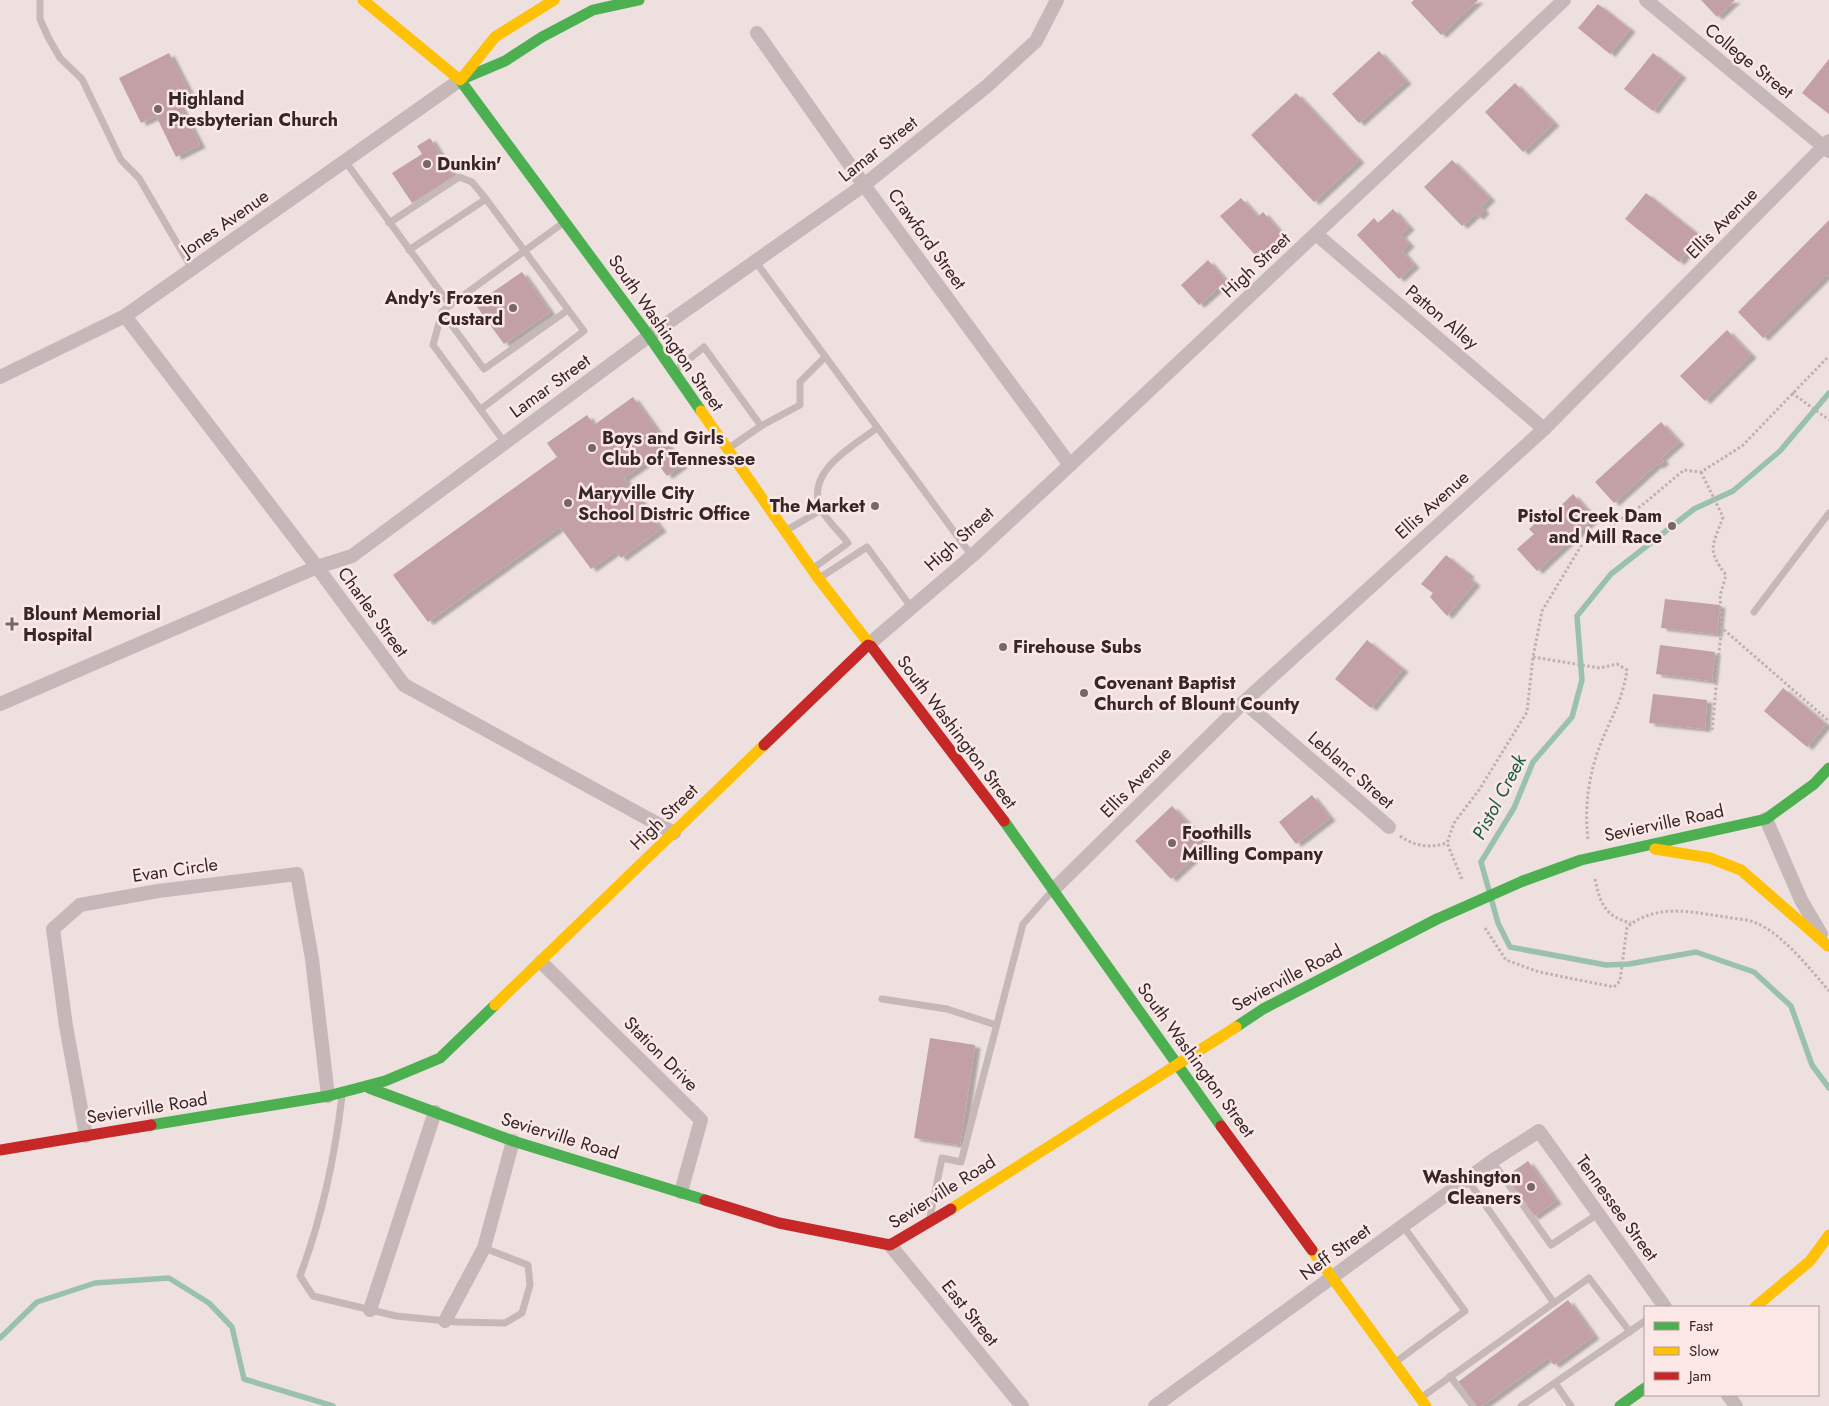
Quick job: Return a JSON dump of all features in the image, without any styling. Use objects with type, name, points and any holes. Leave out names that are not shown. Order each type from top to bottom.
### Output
[{"type":"main road","name":"South Washington Street","points":[[362,0],[460,80],[650,336],[727,449],[868,645],[944,740],[1054,889],[1175,1063],[1423,1402]]},
{"type":"main road","points":[[460,80],[495,37],[554,0]]},
{"type":"main road","points":[[460,80],[505,61],[542,37],[594,10],[639,0]]},
{"type":"main road","name":"High Street","points":[[368,1088],[403,1076],[440,1058],[868,645]]},
{"type":"main road","name":"Sevierville Road","points":[[0,1150],[368,1088],[513,1141],[779,1223],[890,1245],[1263,1009],[1437,919],[1523,880],[1581,860],[1766,819],[1814,784],[1829,768]]},
{"type":"main road","points":[[1636,848],[1695,853],[1725,862],[1757,883],[1829,947]]},
{"type":"main road","points":[[1756,1306],[1810,1261],[1829,1235]]},
{"type":"main road","points":[[1620,1406],[1644,1389]]},
{"type":"street","name":"Lamar Street","points":[[0,704],[317,567],[352,556],[650,336],[864,185],[987,86],[1036,41],[1057,0]]},
{"type":"street","name":"High Street","points":[[868,645],[972,556],[1564,0]]},
{"type":"street","name":"College Street","points":[[1646,0],[1827,146]]},
{"type":"street","name":"Crawford Street","points":[[757,33],[864,185],[1070,465]]},
{"type":"street","name":"Jones Avenue","points":[[0,376],[125,316],[460,80]]},
{"type":"street","name":"Ellis Avenue","points":[[1054,889],[1244,702],[1544,428],[1827,146]]},
{"type":"street","name":"Patton Alley","points":[[1316,234],[1544,428]]},
{"type":"street","name":"Charles Street","points":[[125,316],[317,567],[404,685],[674,833]]},
{"type":"street","name":"Leblanc Street","points":[[1244,702],[1389,827]]},
{"type":"street","points":[[1766,819],[1801,900],[1829,947]]},
{"type":"street","name":"Evan Circle","points":[[86,1136],[66,1026],[53,929],[80,904],[158,891],[297,874],[312,959],[328,1096]]},
{"type":"street","name":"Station Drive","points":[[541,962],[701,1120],[681,1192]]},
{"type":"street","points":[[370,1310],[435,1112]]},
{"type":"street","name":"Neff Street","points":[[1155,1406],[1492,1161],[1539,1131]]},
{"type":"street","name":"Tennessee Street","points":[[1539,1131],[1664,1306]]},
{"type":"street","points":[[445,1321],[484,1248],[513,1141]]},
{"type":"street","name":"East Street","points":[[890,1245],[1022,1406]]},
{"type":"lane","points":[[40,0],[40,19],[48,37],[60,58],[82,79],[121,160],[139,178],[192,268]]},
{"type":"lane","points":[[345,161],[450,304]]},
{"type":"lane","points":[[390,223],[459,177],[472,182],[584,331],[481,409]]},
{"type":"lane","points":[[409,250],[486,199]]},
{"type":"lane","points":[[506,443],[433,345],[442,312],[450,304],[565,222]]},
{"type":"lane","points":[[754,261],[972,556]]},
{"type":"lane","points":[[442,312],[484,369],[568,310]]},
{"type":"lane","points":[[674,371],[704,347],[761,426]]},
{"type":"lane","points":[[727,449],[761,426],[800,405],[800,382],[825,357]]},
{"type":"lane","points":[[816,574],[848,543],[822,510],[816,492],[826,468],[877,428]]},
{"type":"lane","points":[[786,531],[822,510]]},
{"type":"lane","points":[[1754,612],[1829,513]]},
{"type":"lane","points":[[816,574],[867,547],[911,607]]},
{"type":"lane","points":[[929,1222],[942,1158],[961,1162],[1023,924],[1054,889]]},
{"type":"lane","points":[[882,999],[947,1010],[996,1025]]},
{"type":"lane","points":[[342,1093],[337,1140],[314,1238],[300,1276],[313,1296],[396,1316],[445,1321],[504,1323],[522,1313],[530,1285],[528,1264],[484,1248]]},
{"type":"lane","points":[[1492,1161],[1551,1245],[1598,1214]]},
{"type":"lane","points":[[1467,1179],[1554,1302]]},
{"type":"lane","points":[[1395,1362],[1465,1311],[1403,1226]]},
{"type":"lane","points":[[1423,1402],[1450,1376],[1589,1278],[1630,1332]]},
{"type":"lane","points":[[1521,1406],[1644,1322]]},
{"type":"lane","points":[[1450,1376],[1472,1406]]},
{"type":"lane","points":[[1555,1383],[1571,1406]]},
{"type":"path","points":[[1462,880],[1447,843],[1454,823],[1479,790],[1528,712],[1533,657],[1542,611],[1581,546],[1641,506],[1684,470],[1700,472],[1742,446],[1829,356]]},
{"type":"path","points":[[1792,393],[1829,420]]},
{"type":"path","points":[[1700,472],[1708,491],[1723,517],[1713,545],[1713,558],[1726,576],[1720,596],[1722,628],[1716,672],[1716,696],[1712,730]]},
{"type":"path","points":[[1722,628],[1829,721]]},
{"type":"path","points":[[1533,657],[1600,668],[1616,664],[1627,670],[1624,690],[1616,713],[1600,744],[1592,777],[1585,816],[1588,840]]},
{"type":"path","points":[[1389,827],[1414,845],[1434,846],[1447,843]]},
{"type":"path","points":[[1595,879],[1602,906],[1618,920],[1632,924]]},
{"type":"path","points":[[1485,928],[1506,960],[1539,972],[1614,987],[1620,981],[1627,927],[1640,917],[1656,912],[1689,911],[1756,922],[1789,945],[1829,991]]},
{"type":"building","points":[[1414,0],[1478,0],[1441,35],[1411,3]]},
{"type":"building","points":[[1701,0],[1735,0],[1717,17]]},
{"type":"building","points":[[1598,4],[1630,29],[1610,54],[1578,28]]},
{"type":"building","points":[[1379,51],[1406,81],[1359,123],[1332,94]]},
{"type":"building","name":"Highland Presbyterian Church","points":[[169,53],[191,96],[178,102],[200,145],[176,157],[156,116],[141,123],[119,78]]},
{"type":"building","points":[[1653,53],[1681,75],[1653,111],[1624,89]]},
{"type":"building","points":[[1829,59],[1829,114],[1802,93]]},
{"type":"building","points":[[1515,83],[1554,123],[1523,152],[1485,112]]},
{"type":"building","points":[[1296,93],[1359,160],[1314,202],[1251,135]]},
{"type":"building","name":"Dunkin'","points":[[430,138],[454,176],[412,203],[392,173],[422,154],[417,146]]},
{"type":"building","points":[[1452,160],[1490,198],[1481,207],[1484,211],[1478,217],[1475,214],[1462,226],[1424,187]]},
{"type":"building","points":[[1646,193],[1700,236],[1679,262],[1625,219]]},
{"type":"building","points":[[1241,198],[1258,217],[1263,212],[1282,234],[1257,257],[1220,216]]},
{"type":"building","points":[[1393,209],[1409,227],[1401,235],[1409,244],[1402,251],[1414,265],[1399,279],[1357,235],[1374,218],[1378,223]]},
{"type":"building","points":[[1829,220],[1829,277],[1826,275],[1763,338],[1738,312]]},
{"type":"building","points":[[1208,260],[1226,281],[1199,305],[1181,285]]},
{"type":"building","name":"Andy's Frozen Custard","points":[[522,272],[550,312],[504,344],[475,304]]},
{"type":"building","points":[[1727,330],[1751,355],[1705,401],[1680,376]]},
{"type":"building","name":"Maryville City School Distric Office","points":[[633,397],[682,465],[667,476],[653,458],[624,478],[661,529],[621,558],[616,551],[591,569],[560,527],[428,622],[393,575],[557,457],[547,443],[587,415],[594,425]]},
{"type":"building","points":[[1661,422],[1679,442],[1661,458],[1664,461],[1658,466],[1657,464],[1614,503],[1595,482]]},
{"type":"building","points":[[1573,494],[1594,518],[1537,571],[1517,549],[1534,534],[1529,529],[1550,509],[1553,513]]},
{"type":"building","points":[[1446,555],[1469,574],[1467,576],[1475,583],[1447,616],[1430,597],[1433,593],[1421,584]]},
{"type":"building","points":[[1665,599],[1720,605],[1717,634],[1661,628]]},
{"type":"building","points":[[1367,640],[1403,669],[1371,708],[1335,679]]},
{"type":"building","points":[[1660,645],[1715,652],[1712,681],[1656,674]]},
{"type":"building","points":[[1783,688],[1826,724],[1807,747],[1764,711]]},
{"type":"building","points":[[1653,694],[1707,700],[1705,729],[1649,723]]},
{"type":"building","points":[[1312,795],[1330,818],[1296,844],[1279,822]]},
{"type":"building","name":"Foothills Milling Company","points":[[1172,806],[1208,845],[1171,879],[1135,841]]},
{"type":"building","points":[[930,1038],[975,1045],[960,1145],[914,1138]]},
{"type":"building","points":[[1528,1161],[1556,1201],[1533,1217],[1505,1177]]},
{"type":"building","points":[[1568,1300],[1594,1336],[1554,1365],[1548,1358],[1482,1406],[1476,1406],[1458,1382]]},
{"type":"waterway","name":"Pistol Creek","points":[[1829,393],[1780,451],[1733,491],[1694,509],[1611,574],[1577,616],[1582,680],[1572,717],[1533,762],[1514,808],[1481,862],[1498,923],[1510,947],[1606,965],[1629,964],[1696,952],[1754,972],[1791,1006],[1812,1065],[1829,1088]]},
{"type":"waterway","points":[[0,1338],[37,1302],[95,1283],[169,1278],[209,1303],[232,1327],[244,1379],[333,1406]]},
{"type":"traffic: fast","points":[[460,80],[505,61],[542,37],[593,10],[639,0]]},
{"type":"traffic: fast","points":[[460,80],[649,336],[701,411]]},
{"type":"traffic: fast","points":[[1523,881],[1581,860],[1766,819],[1814,784],[1829,768]]},
{"type":"traffic: fast","points":[[1004,821],[1221,1126]]},
{"type":"traffic: fast","points":[[1437,919],[1523,881]]},
{"type":"traffic: fast","points":[[1236,1027],[1263,1009],[1437,919]]},
{"type":"traffic: fast","points":[[151,1125],[328,1096],[385,1081],[440,1058],[495,1005]]},
{"type":"traffic: fast","points":[[369,1088],[513,1141],[705,1200]]},
{"type":"traffic: fast","points":[[1620,1406],[1644,1389]]},
{"type":"traffic: slow","points":[[363,0],[460,80]]},
{"type":"traffic: slow","points":[[462,78],[495,37],[554,0]]},
{"type":"traffic: slow","points":[[701,411],[818,578],[871,646]]},
{"type":"traffic: slow","points":[[495,1005],[764,745]]},
{"type":"traffic: slow","points":[[1655,849],[1710,858],[1741,870],[1828,946]]},
{"type":"traffic: slow","points":[[951,1209],[1236,1027]]},
{"type":"traffic: slow","points":[[1756,1306],[1810,1261],[1829,1235]]},
{"type":"traffic: slow","points":[[1312,1250],[1426,1406]]},
{"type":"traffic: jam","points":[[764,745],[868,645]]},
{"type":"traffic: jam","points":[[871,646],[1004,821]]},
{"type":"traffic: jam","points":[[0,1150],[151,1125]]},
{"type":"traffic: jam","points":[[1221,1126],[1312,1250]]},
{"type":"traffic: jam","points":[[705,1200],[779,1223],[890,1245],[951,1209]]},
{"type":"place","name":"Highland Presbyterian Church","points":[[158,109]]},
{"type":"place","name":"Dunkin'","points":[[427,164]]},
{"type":"place","name":"Andy's Frozen Custard","points":[[513,308]]},
{"type":"place","name":"Boys and Girls Club of Tennessee","points":[[592,448]]},
{"type":"place","name":"Maryville City School Distric Office","points":[[568,503]]},
{"type":"place","name":"The Market","points":[[875,506]]},
{"type":"place","name":"Pistol Creek Dam and Mill Race","points":[[1672,526]]},
{"type":"place","name":"Blount Memorial Hospital","points":[[12,624]]},
{"type":"place","name":"Firehouse Subs","points":[[1003,647]]},
{"type":"place","name":"Covenant Baptist Church of Blount County","points":[[1084,693]]},
{"type":"place","name":"Foothills Milling Company","points":[[1172,843]]},
{"type":"place","name":"Washington Cleaners","points":[[1531,1187]]}]
